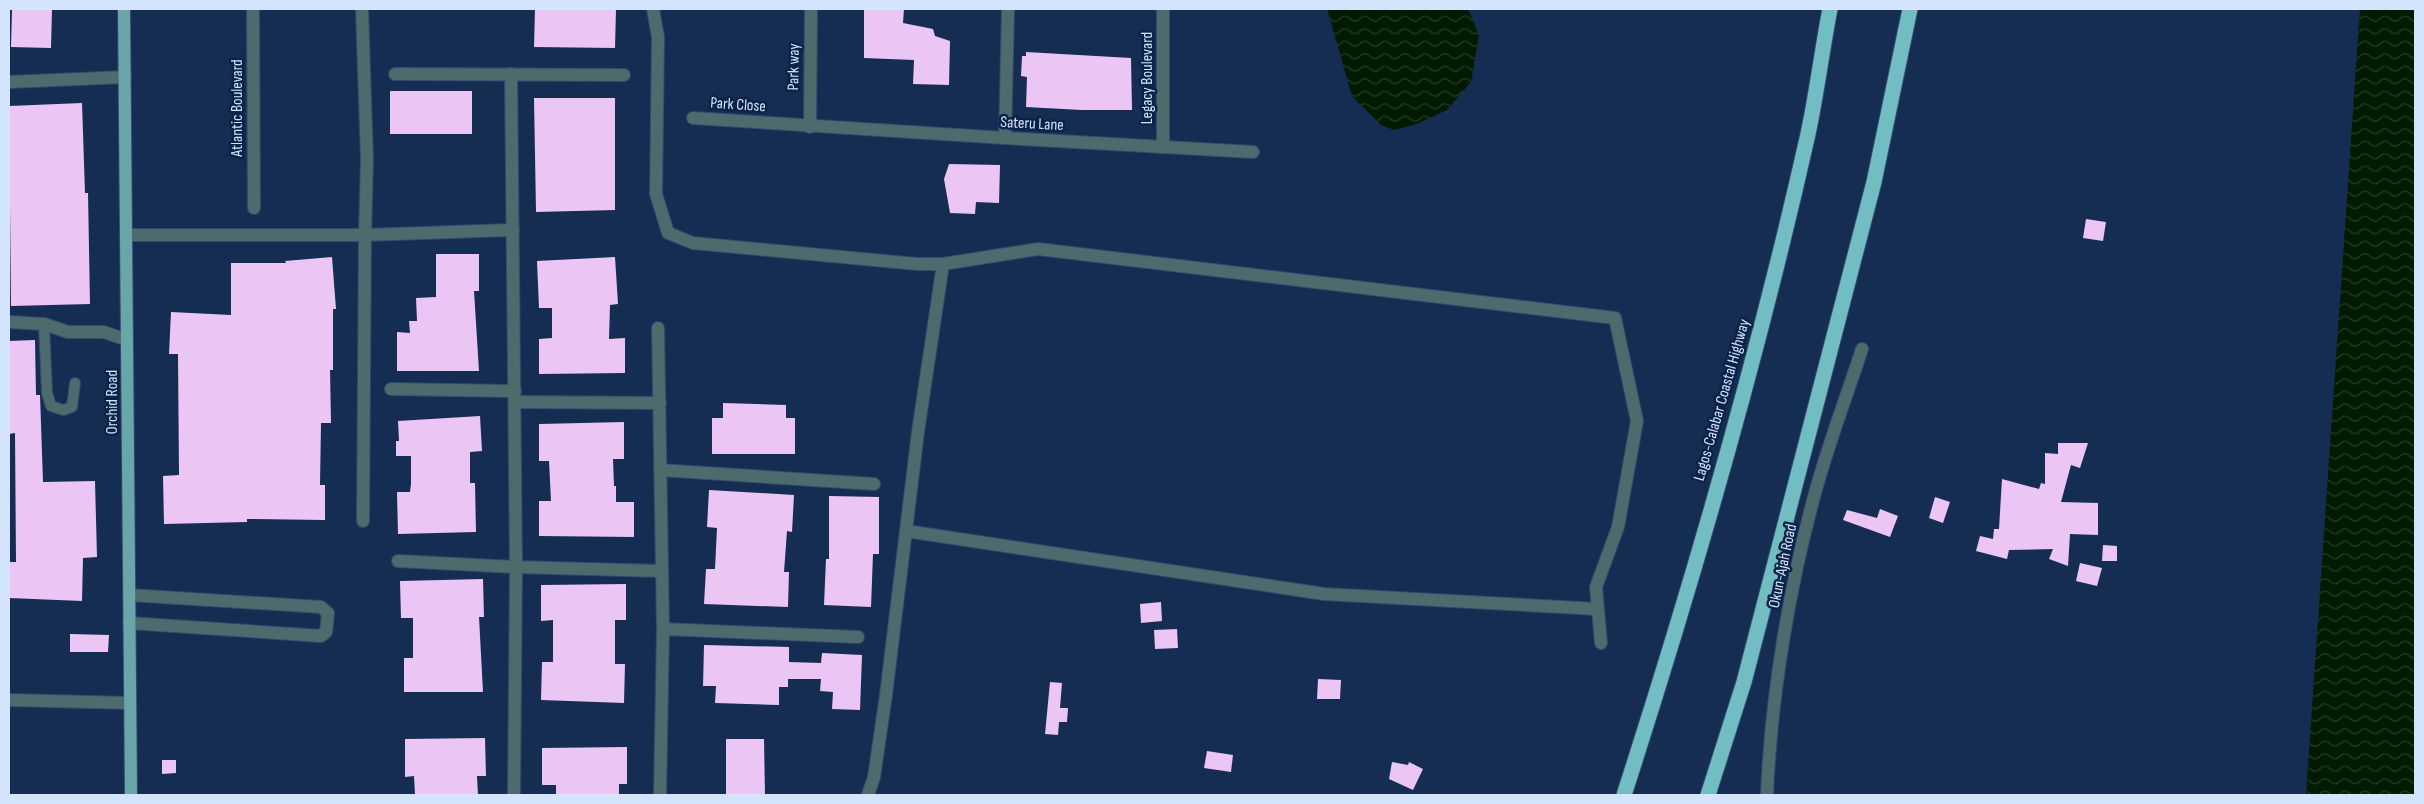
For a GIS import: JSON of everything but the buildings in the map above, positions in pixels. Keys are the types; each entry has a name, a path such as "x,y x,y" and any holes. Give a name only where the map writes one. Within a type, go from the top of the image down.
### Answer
{"highway":[{"name":"Lagos-Calabar Coastal Highway","path":"1624,795 1662,677 1759,338 1808,132 1830,9"},
{"path":"1708,795 1744,682 1867,211 1910,9"}],"main road":[{"name":"Orchid Road","path":"124,9 131,795"}],"street":[{"name":"Atlantic Boulevard","path":"253,9 254,208"},
{"path":"362,9 368,159 365,235 363,521"},
{"path":"653,9 658,37 656,194 668,233 693,243 917,264 944,264 1038,249 1615,318 1637,421 1618,527 1596,587 1601,643"},
{"name":"Park way","path":"810,126 811,9"},
{"path":"1005,138 1008,9"},
{"name":"Legacy Boulevard","path":"1163,9 1163,147"},
{"path":"395,74 624,75"},
{"path":"511,74 516,567 514,795"},
{"path":"9,82 125,77"},
{"name":"Park Close","path":"693,118 810,126"},
{"name":"Sateru Lane","path":"810,126 1253,152"},
{"path":"127,234 365,235 513,230"},
{"path":"868,795 874,777 886,695 918,432 944,264"},
{"path":"9,322 44,324 68,332 104,332 127,340"},
{"path":"658,328 663,629 660,795"},
{"name":"Okun-Ajah Road","path":"1767,795 1782,654 1800,558 1817,486 1862,350"},
{"path":"392,389 660,403"},
{"path":"660,470 874,484"},
{"path":"906,531 1324,594 1598,609"},
{"path":"398,560 516,567 661,571"},
{"path":"129,596 321,607 328,613 326,632 321,636 129,623"},
{"path":"663,629 858,637"},
{"path":"9,700 130,703"}],"lane":[{"path":"44,324 47,394 51,406 62,410 72,408 75,383"}],"water":[{"path":"1327,9 1468,9 1479,35 1471,82 1447,110 1417,124 1394,130 1381,125 1352,96"},
{"path":"2360,9 2415,9 2415,795 2306,795"}]}
